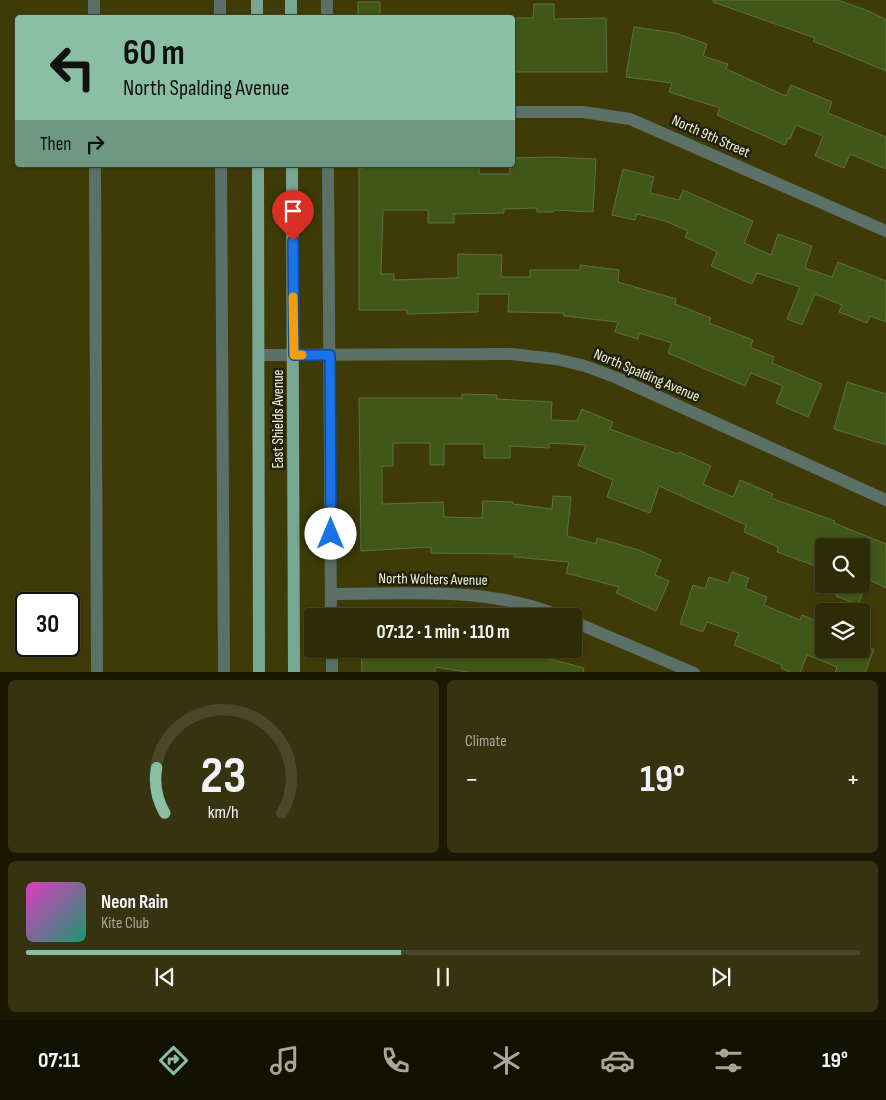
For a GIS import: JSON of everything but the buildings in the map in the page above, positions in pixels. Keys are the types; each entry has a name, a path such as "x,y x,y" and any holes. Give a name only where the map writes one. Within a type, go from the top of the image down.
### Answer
{"main road":[{"path":"257,0 257,15"},
{"path":"291,0 291,15"},
{"name":"East Shields Avenue","path":"258,167 259,672"},
{"name":"East Shields Avenue","path":"292,167 294,672"}],"street":[{"path":"94,0 94,15"},
{"path":"220,0 220,15"},
{"path":"327,0 327,15"},
{"name":"North 9th Street","path":"515,112 582,112 630,119 886,231"},
{"path":"95,167 97,672"},
{"path":"220,167 224,672"},
{"path":"328,167 332,608"},
{"name":"North Spalding Avenue","path":"259,355 512,354 556,358 617,378 886,500"},
{"name":"North Wolters Avenue","path":"331,594 473,595 524,603 538,608"},
{"path":"582,625 694,672"},
{"path":"332,658 332,672"}],"slow traffic":[{"path":"293,297 294,355 302,355"}],"route":[{"path":"293,241 294,355 330,355 331,534"}]}
